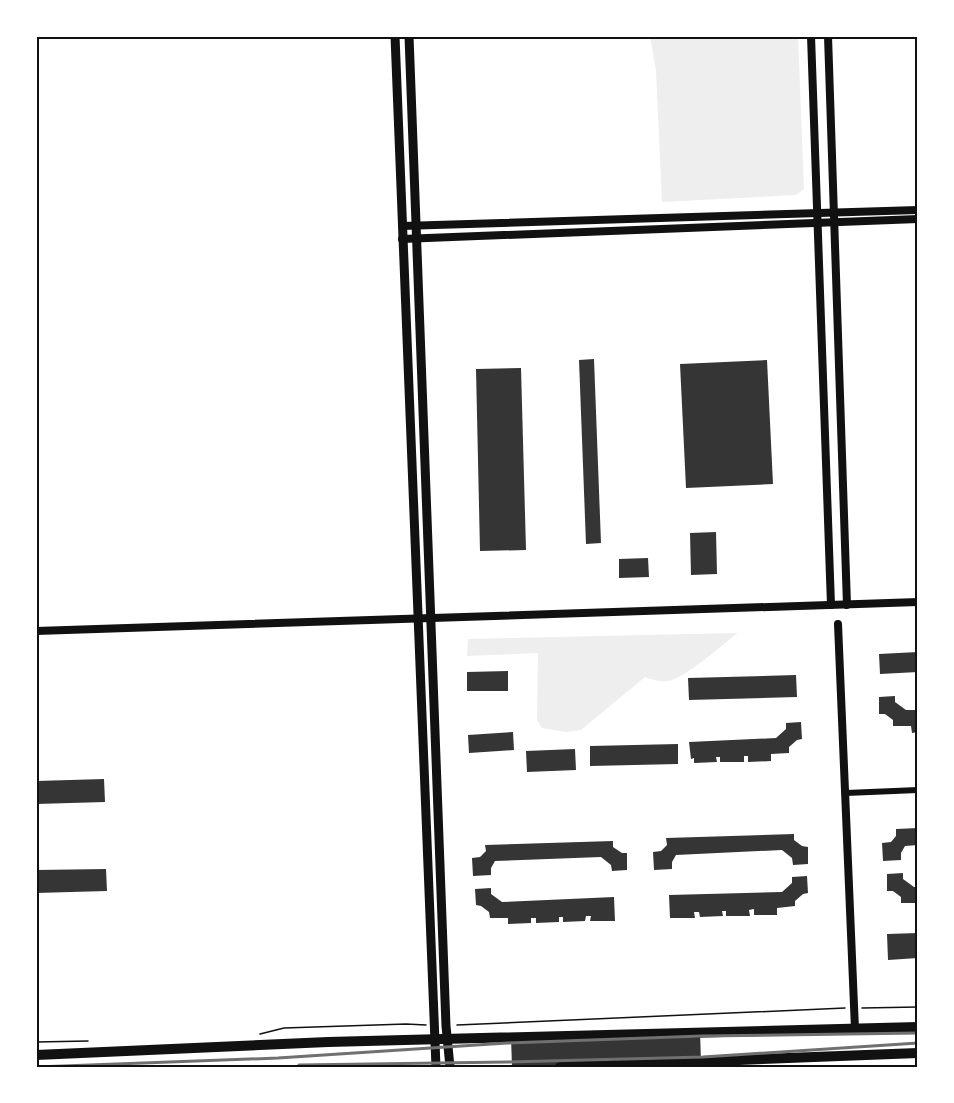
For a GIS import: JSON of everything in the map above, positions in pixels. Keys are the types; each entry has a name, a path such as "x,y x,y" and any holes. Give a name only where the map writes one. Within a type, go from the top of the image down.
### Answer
{"main road":[{"path":"395,36 436,1067"},
{"path":"409,36 446,1026 450,1067"},
{"path":"36,1055 435,1039 918,1027"},
{"path":"560,1067 918,1053"}],"street":[{"path":"811,36 831,605"},
{"path":"828,36 847,605"},
{"path":"402,239 834,217 918,210"},
{"path":"834,217 918,219"},
{"path":"402,226 816,218"},
{"path":"36,631 918,602"},
{"path":"838,624 855,1029"},
{"path":"846,793 918,790"}],"path":[{"path":"446,1026 918,1007"},
{"path":"251,1036 284,1029 406,1024 434,1026"},
{"path":"36,1042 93,1041"}],"shaded area":[{"path":"650,36 798,36 804,189 796,195 662,202 656,71"},
{"path":"738,633 684,674 668,681 645,677 581,730 566,732 542,728 537,720 538,653 467,656 468,639"}],"building":[{"path":"594,359 601,543 586,544 579,360"},
{"path":"767,360 773,484 686,488 680,364"},
{"path":"521,368 526,550 480,551 476,369"},
{"path":"716,532 717,574 691,575 690,533"},
{"path":"648,558 649,577 619,578 619,559"},
{"path":"918,652 918,672 880,674 879,654"},
{"path":"508,671 508,691 467,691 467,672"},
{"path":"796,675 797,697 689,700 688,678"},
{"path":"895,696 895,702 906,710 918,710 918,732 912,733 911,726 893,726 893,720 885,714 879,714 879,697"},
{"path":"801,722 802,739 789,747 789,753 771,754 771,761 748,762 748,756 744,756 744,762 720,762 720,757 716,757 717,762 694,763 694,758 691,759 689,742 776,738 786,729 786,723"},
{"path":"513,732 514,750 469,753 468,735"},
{"path":"678,744 678,764 590,766 590,746"},
{"path":"575,749 576,770 527,772 526,751"},
{"path":"104,779 105,802 36,804 36,781"},
{"path":"918,828 918,845 905,846 901,853 901,860 883,861 882,843 891,842 896,836 896,829"},
{"path":"794,834 794,840 808,847 808,864 793,865 792,858 782,850 676,855 672,862 672,869 654,870 653,852 661,851 667,845 666,838"},
{"path":"613,841 613,847 622,853 627,853 627,870 612,871 611,865 601,857 495,861 491,868 491,875 473,876 472,858 480,857 486,851 485,845"},
{"path":"106,869 107,891 36,893 36,870"},
{"path":"903,873 903,879 914,887 918,887 918,903 901,903 901,897 893,891 887,891 887,874"},
{"path":"807,876 808,893 795,901 795,906 777,908 777,915 754,915 754,909 749,910 750,916 726,916 726,911 722,911 723,916 700,917 699,912 694,912 695,918 670,918 669,895 782,892 792,883 792,877"},
{"path":"491,888 491,894 502,902 614,897 615,921 590,921 591,916 586,916 585,921 563,922 563,917 559,917 559,922 536,923 536,918 531,918 531,923 508,924 508,918 490,918 489,912 476,905 475,889"},
{"path":"918,933 918,958 888,960 887,934"},
{"path":"700,1031 701,1062 512,1067 511,1037"}],"railway":[{"path":"36,1067 278,1058 507,1043 702,1036 918,1033"},
{"path":"299,1065 703,1057 918,1043"}]}
